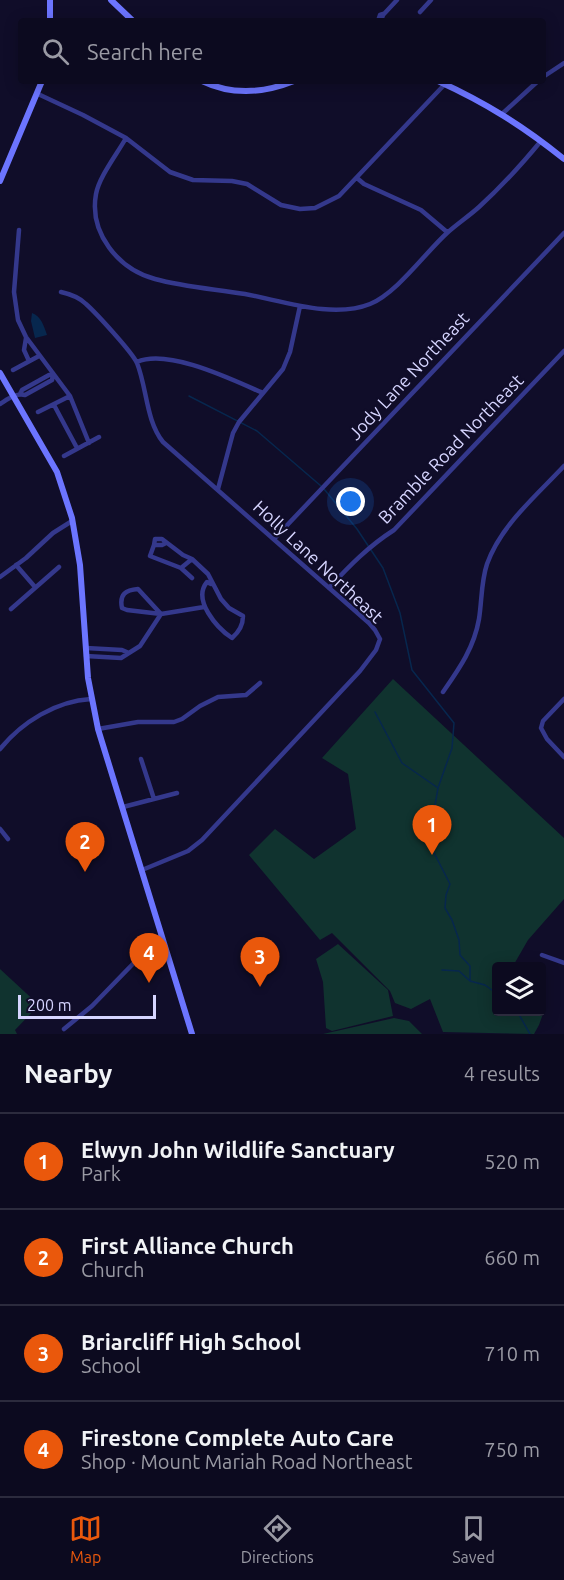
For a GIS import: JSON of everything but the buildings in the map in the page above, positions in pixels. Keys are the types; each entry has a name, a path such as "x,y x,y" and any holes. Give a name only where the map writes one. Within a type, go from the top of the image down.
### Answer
{"main road":[{"path":"50,0 50,18"},
{"path":"111,0 130,18"},
{"path":"0,181 41,84"},
{"path":"211,84 232,91 246,92 267,90 285,84"},
{"path":"447,84 502,114 564,159"},
{"path":"0,373 57,472 72,521 80,565 91,699 98,729 192,1034"}],"street":[{"path":"384,18 397,0"},
{"path":"420,12 431,0"},
{"path":"546,75 564,63"},
{"path":"38,94 126,138 170,172 193,180 232,181 247,184 281,205 300,209 328,203 339,196 440,84"},
{"path":"502,114 535,84"},
{"path":"126,138 96,192 94,215 104,242 135,270 154,279 252,295 300,306 352,309 372,303 391,290 447,232 477,209 542,141"},
{"path":"357,178 364,184 421,210 447,232"},
{"path":"19,230 14,292 18,320 26,337 70,396 89,443"},
{"name":"Jody Lane Northeast","path":"274,539 564,232"},
{"path":"61,292 86,303 137,362 144,359 160,359 203,367 263,393"},
{"path":"218,489 233,433 245,413 283,369 290,352 300,306"},
{"path":"26,337 24,350 29,361"},
{"name":"Bramble Road Northeast","path":"329,588 372,544 394,530 564,351"},
{"path":"13,370 39,356"},
{"name":"Holly Lane Northeast","path":"137,362 158,435 375,630 380,639 376,650 360,671 202,840 188,852 142,870"},
{"path":"0,404 12,396 25,395 37,386 52,380 53,375"},
{"path":"38,412 70,396"},
{"path":"54,405 77,448"},
{"path":"64,456 99,437"},
{"path":"443,692 461,667 473,642 479,621 484,574 495,545 510,523 564,466"},
{"path":"0,577 53,533 72,521"},
{"path":"192,578 181,568 150,556 155,539 162,539 192,559 208,574 220,599 229,608 243,616 239,632 232,638 204,607 202,588 207,582 211,584"},
{"path":"181,568 192,559"},
{"path":"16,565 35,587"},
{"path":"11,609 59,567"},
{"path":"161,614 138,589 128,590 121,597 122,608 127,610 161,614 204,607"},
{"path":"86,656 121,658 144,641 161,614"},
{"path":"86,648 122,650 129,653"},
{"path":"98,729 138,722 174,722 218,697 246,695 260,683"},
{"path":"564,696 543,721 541,728 547,739 564,757"},
{"path":"0,749 9,739 44,712 78,700 91,699"},
{"path":"141,759 154,799"},
{"path":"123,807 177,794"},
{"path":"0,829 8,839"},
{"path":"64,1029 92,1006 160,936"},
{"path":"542,955 564,963"}],"green space":[{"path":"393,679 564,838 564,899 528,940 515,962 492,962 492,1016 542,1016 534,1034 443,1032 430,999 411,1009 395,1003 390,991 332,933 320,940 249,855 275,829 314,859 356,829 348,774 322,758"},
{"path":"338,944 388,990 393,1016 332,1031 326,1028 323,982 316,959"},
{"path":"0,969 39,1005 15,1030 17,1034 0,1034"},
{"path":"394,1018 409,1021 422,1034 323,1034"}],"water":[{"path":"32,313 40,319 47,335 35,338 31,321"}],"waterway":[{"path":"189,396 257,431 321,486"},
{"path":"324,489 357,529 383,568 400,613 412,670 454,723 452,748 438,788 433,817 425,832 425,841 430,845 450,884 445,908 459,940 460,955 470,966 470,981 485,985 492,990"},
{"path":"375,712 402,763 438,788"},
{"path":"442,970 459,971 470,981"},
{"path":"520,1016 530,1034"}],"place":[{"name":"Elwyn John Wildlife Sanctuary","path":"432,855"},
{"name":"First Alliance Church","path":"85,872"},
{"name":"Firestone Complete Auto Care","path":"149,983"},
{"name":"Briarcliff High School","path":"260,987"}]}
